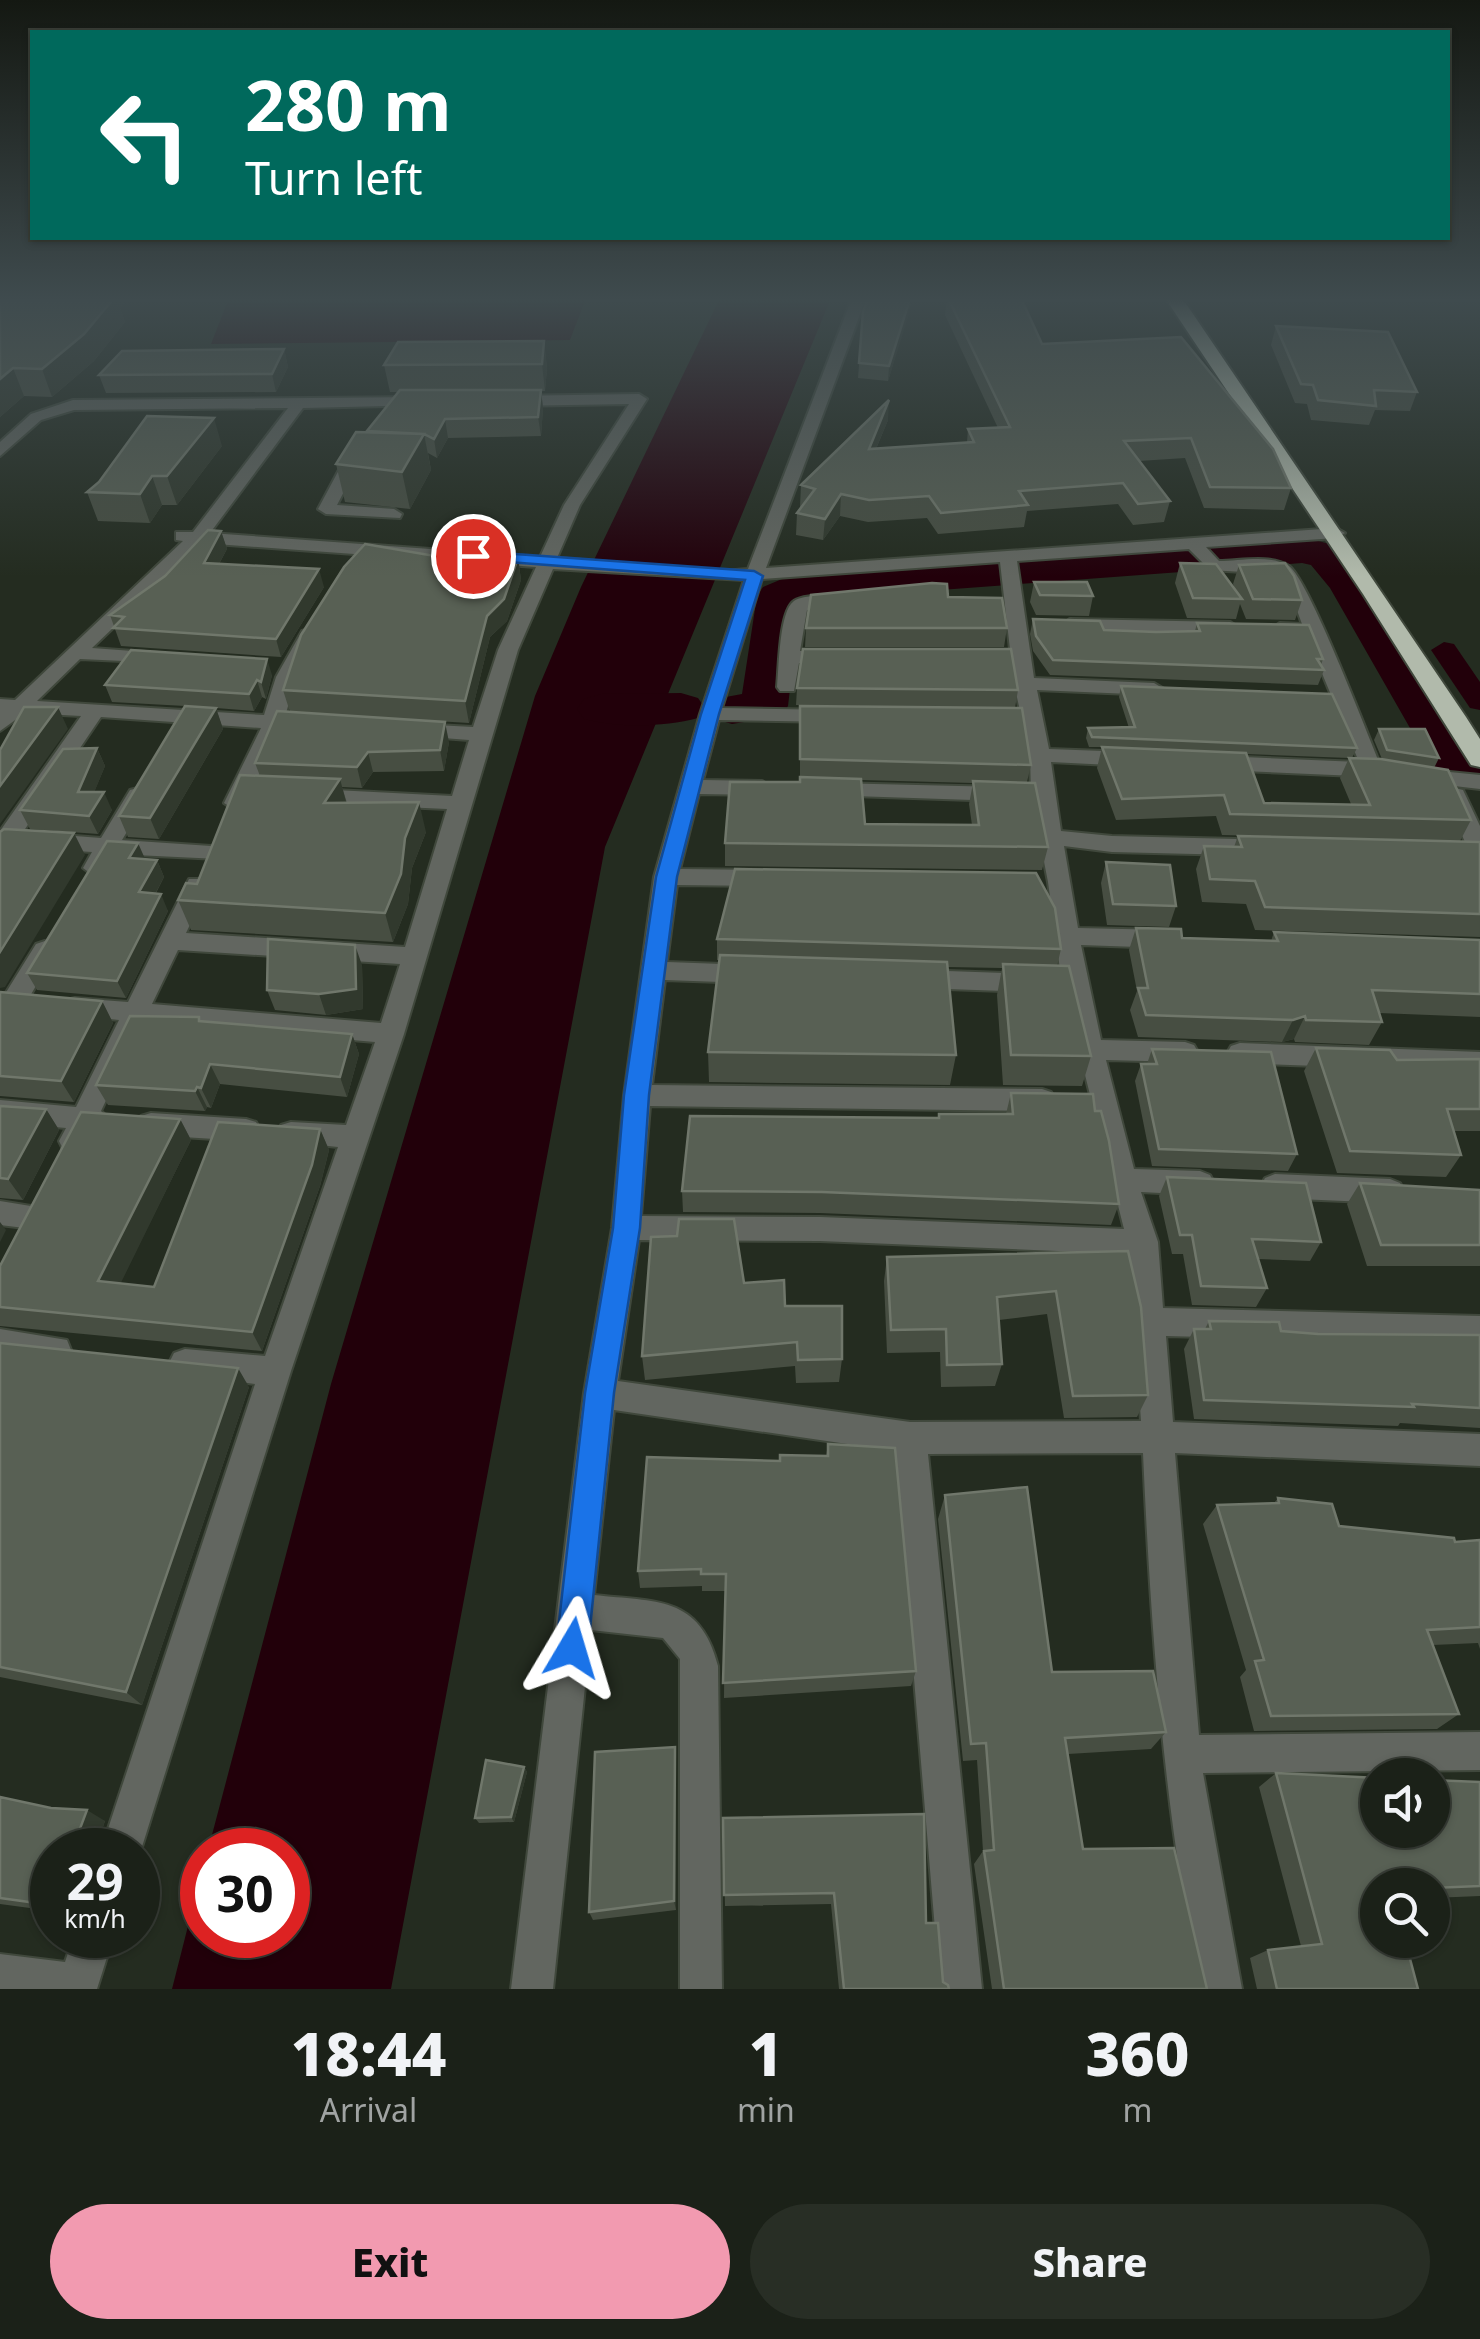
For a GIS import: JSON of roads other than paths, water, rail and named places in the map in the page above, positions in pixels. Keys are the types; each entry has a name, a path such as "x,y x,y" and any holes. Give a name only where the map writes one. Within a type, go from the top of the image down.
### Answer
{"highway":[{"path":"1237,391 1263,434 1336,533 1479,756"}],"street":[{"path":"532,1989 600,1393 626,1228 636,1095 666,877 710,714 754,576 824,391"},
{"path":"128,1828 275,1371 390,1034 508,650 572,505 638,399 485,402"},
{"path":"0,450 36,417 55,408 104,402 290,403 380,417 447,402"},
{"path":"0,726 7,706 189,537 290,403"},
{"path":"380,417 326,509 394,514"},
{"path":"352,460 371,460"},
{"path":"189,537 354,557 548,560 580,566 754,576 1009,567 1200,552 1336,533"},
{"path":"1200,552 1216,566 1280,569 1297,592 1313,630 1328,694 1372,769"},
{"path":"1009,567 1034,624 1015,666 1022,717 1040,756 1042,795 1051,837 1050,882 1067,936 1074,984 1102,1101 1143,1242 1169,1636 1206,1922 1221,1989"},
{"path":"788,687 793,619 800,606 863,599"},
{"path":"66,1155 218,839 250,793 274,722 282,667 320,616"},
{"path":"7,706 73,653 97,624"},
{"path":"1034,624 1313,630"},
{"path":"73,653 180,661"},
{"path":"791,657 848,657"},
{"path":"1015,666 1181,690"},
{"path":"7,706 94,712 179,725 274,722 330,726"},
{"path":"3,842 94,712"},
{"path":"710,714 861,716"},
{"path":"387,728 481,734"},
{"path":"1040,756 1157,760"},
{"path":"1196,762 1372,769 1448,782 1480,782"},
{"path":"80,891 146,780"},
{"path":"1448,782 1474,852"},
{"path":"690,786 1042,795"},
{"path":"300,796 459,804"},
{"path":"1051,837 1112,844 1267,848"},
{"path":"3,842 109,844 218,839"},
{"path":"666,877 784,878"},
{"path":"62,922 7,1000 390,1034"},
{"path":"1067,936 1183,940"},
{"path":"170,941 414,956"},
{"path":"652,971 767,974"},
{"path":"901,979 1074,984"},
{"path":"1089,1050 1480,1062"},
{"path":"636,1095 1102,1101"},
{"path":"0,1111 356,1137"},
{"path":"1123,1180 1420,1192"},
{"path":"0,1214 37,1210 16,1247"},
{"path":"626,1228 820,1229 1143,1242"},
{"path":"1151,1322 1480,1330"},
{"path":"0,1343 92,1355"},
{"path":"146,1360 275,1371"},
{"path":"600,1393 910,1438 1158,1437 1480,1450"},
{"path":"910,1438 961,1989"},
{"path":"576,1610 672,1622 696,1650 700,1666 701,1989"},
{"path":"1184,1754 1480,1751"},
{"path":"0,1975 78,1986 87,1958"}],"waterway":[{"path":"732,709 764,706 779,596 797,588 1303,550 1326,556 1349,583 1452,759 1469,766"},
{"path":"1444,650 1480,702"},
{"path":"601,709 681,708"}]}
